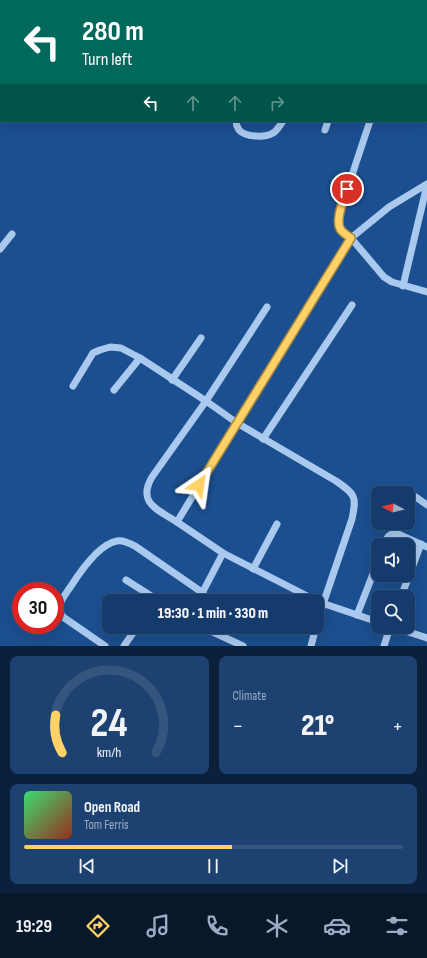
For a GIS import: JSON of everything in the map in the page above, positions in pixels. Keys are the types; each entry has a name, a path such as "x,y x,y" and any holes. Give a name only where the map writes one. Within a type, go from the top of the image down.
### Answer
{"street":[{"path":"236,122 236,126 240,131 254,136 267,136 272,134 282,122"},
{"path":"325,130 328,122"},
{"path":"370,122 339,216 338,224 341,230 351,238 384,277 403,286 427,292"},
{"path":"177,522 351,238 389,207 427,184"},
{"path":"403,286 427,184"},
{"path":"0,249 12,234"},
{"path":"263,439 352,305"},
{"path":"267,307 206,401 148,483 146,492 147,499 151,505 223,553 303,594"},
{"path":"172,380 201,338"},
{"path":"73,386 93,353 110,347 121,348 140,358 237,423 348,489 353,496 355,506 352,519 322,594"},
{"path":"114,390 140,358"},
{"path":"415,496 427,505"},
{"path":"253,569 277,524"},
{"path":"388,538 389,535 393,533 407,538"},
{"path":"105,646 63,617 60,614 60,607 62,600 81,571 94,556 107,545 117,541 126,542 135,546 203,593 223,553"},
{"path":"404,590 424,546"},
{"path":"357,615 371,579"},
{"path":"126,580 148,594"},
{"path":"324,604 371,620"},
{"path":"414,634 426,638 427,629"},
{"path":"124,646 132,634"},
{"path":"217,634 243,646"},
{"path":"311,646 315,634"},
{"path":"384,646 388,634"}],"route":[{"path":"199,485 351,238 341,230 338,224 347,189"}]}
